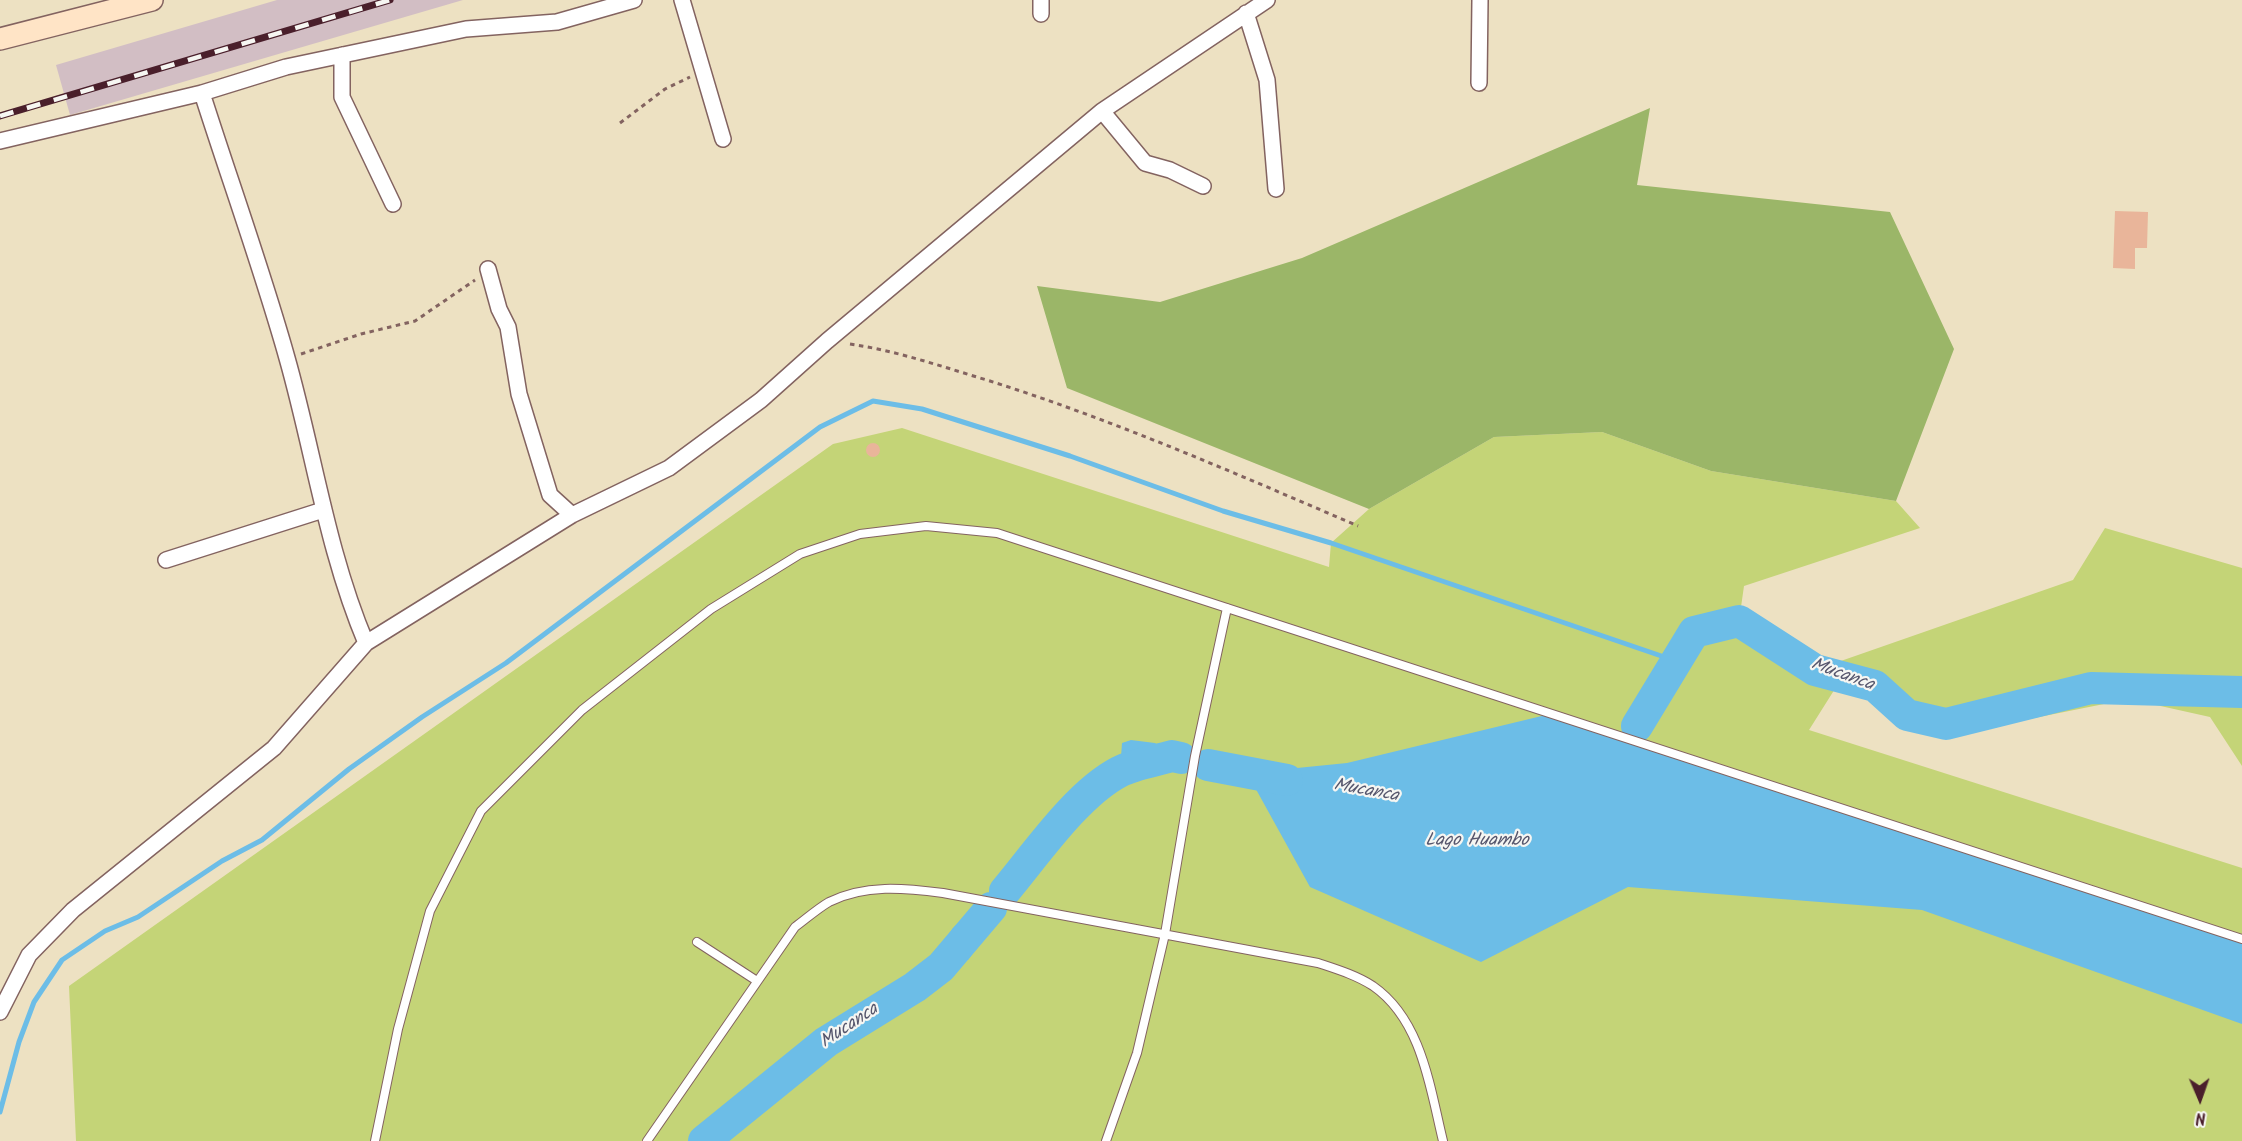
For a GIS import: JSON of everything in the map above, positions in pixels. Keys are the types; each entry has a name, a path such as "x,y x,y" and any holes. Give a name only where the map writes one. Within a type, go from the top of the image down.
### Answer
{"main road":[{"path":"0,39 152,0"}],"street":[{"path":"0,141 202,93 286,67 466,29 558,22 634,0"},
{"path":"682,0 723,140"},
{"path":"0,1012 29,955 74,910 274,748 366,643 572,515 669,468 761,400 827,341 1102,111 1267,0"},
{"path":"1479,84 1480,0"},
{"path":"1246,13 1267,80 1276,189"},
{"path":"342,55 342,97 393,204"},
{"path":"202,93 287,358 322,510 347,597 366,643"},
{"path":"1102,111 1145,162 1203,186"},
{"path":"488,269 499,309 508,327 519,394 550,495 572,515"},
{"path":"166,561 322,510"}],"lane":[{"path":"375,1141 398,1029 430,911 481,811 582,710 711,609 800,554 860,534 926,526 997,533 2242,939"},
{"path":"1106,1141 1137,1053 1165,934 1195,756 1227,608"},
{"path":"647,1141 795,927 828,903 863,890 903,888 943,893 1318,963 1348,973 1373,986 1394,1005 1411,1032 1423,1062 1443,1141"},
{"path":"697,942 757,981"}],"path":[{"path":"620,123 664,89 703,71"},
{"path":"287,358 361,334 415,321 458,293 488,269"},
{"path":"827,341 887,349 1031,394 1211,462 1358,526"}],"shaded area":[{"path":"277,0 463,0 70,115 56,65"}],"green space":[{"path":"1650,108 1637,185 1890,212 1954,349 1896,501 1711,471 1602,432 1494,437 1369,509 1067,388 1037,286 1160,302 1302,258"},
{"path":"902,428 1329,567 1331,543 1369,509 1494,437 1602,432 1711,471 1896,501 1920,528 1744,586 1739,621 1815,670 2073,580 2105,528 2242,568 2242,766 2210,717 2129,699 1949,735 1918,732 1859,688 1838,684 1809,730 2242,868 2242,1141 76,1141 69,986 833,444"}],"water":[{"name":"Lago Huambo","path":"1550,714 2242,939 2242,1024 1922,910 1628,887 1481,962 1310,887 1247,773 1347,763"},
{"path":"1131,740 1155,743 1172,756 1171,765 1149,774 1120,771 1122,743"},
{"path":"969,918 980,918 981,923 980,935 974,951 968,960 958,961 947,969 941,967 952,929"}],"building":[{"path":"2115,211 2148,212 2147,248 2135,248 2135,269 2113,268"},
{"path":"870,443 876,443 880,450 876,457 870,457 866,453 866,447"}],"waterway":[{"path":"0,1112 19,1042 34,1002 62,960 105,931 138,917 222,861 262,840 349,769 422,717 506,663 820,427 873,401 922,409 1070,456 1223,511 1331,543 1676,661"},
{"name":"Mucanca","path":"1637,726 1694,632 1739,621 1815,670 1875,686 1907,715 1946,724 2091,688 2242,692"},
{"name":"Mucanca","path":"1005,891 1058,826 1103,782 1125,769 1172,756 1181,758"},
{"name":"Mucanca","path":"1208,765 1287,780"},
{"name":"Mucanca","path":"704,1141 826,1042 915,987 941,967 991,908"}],"railway":[{"path":"0,116 390,0"}]}
